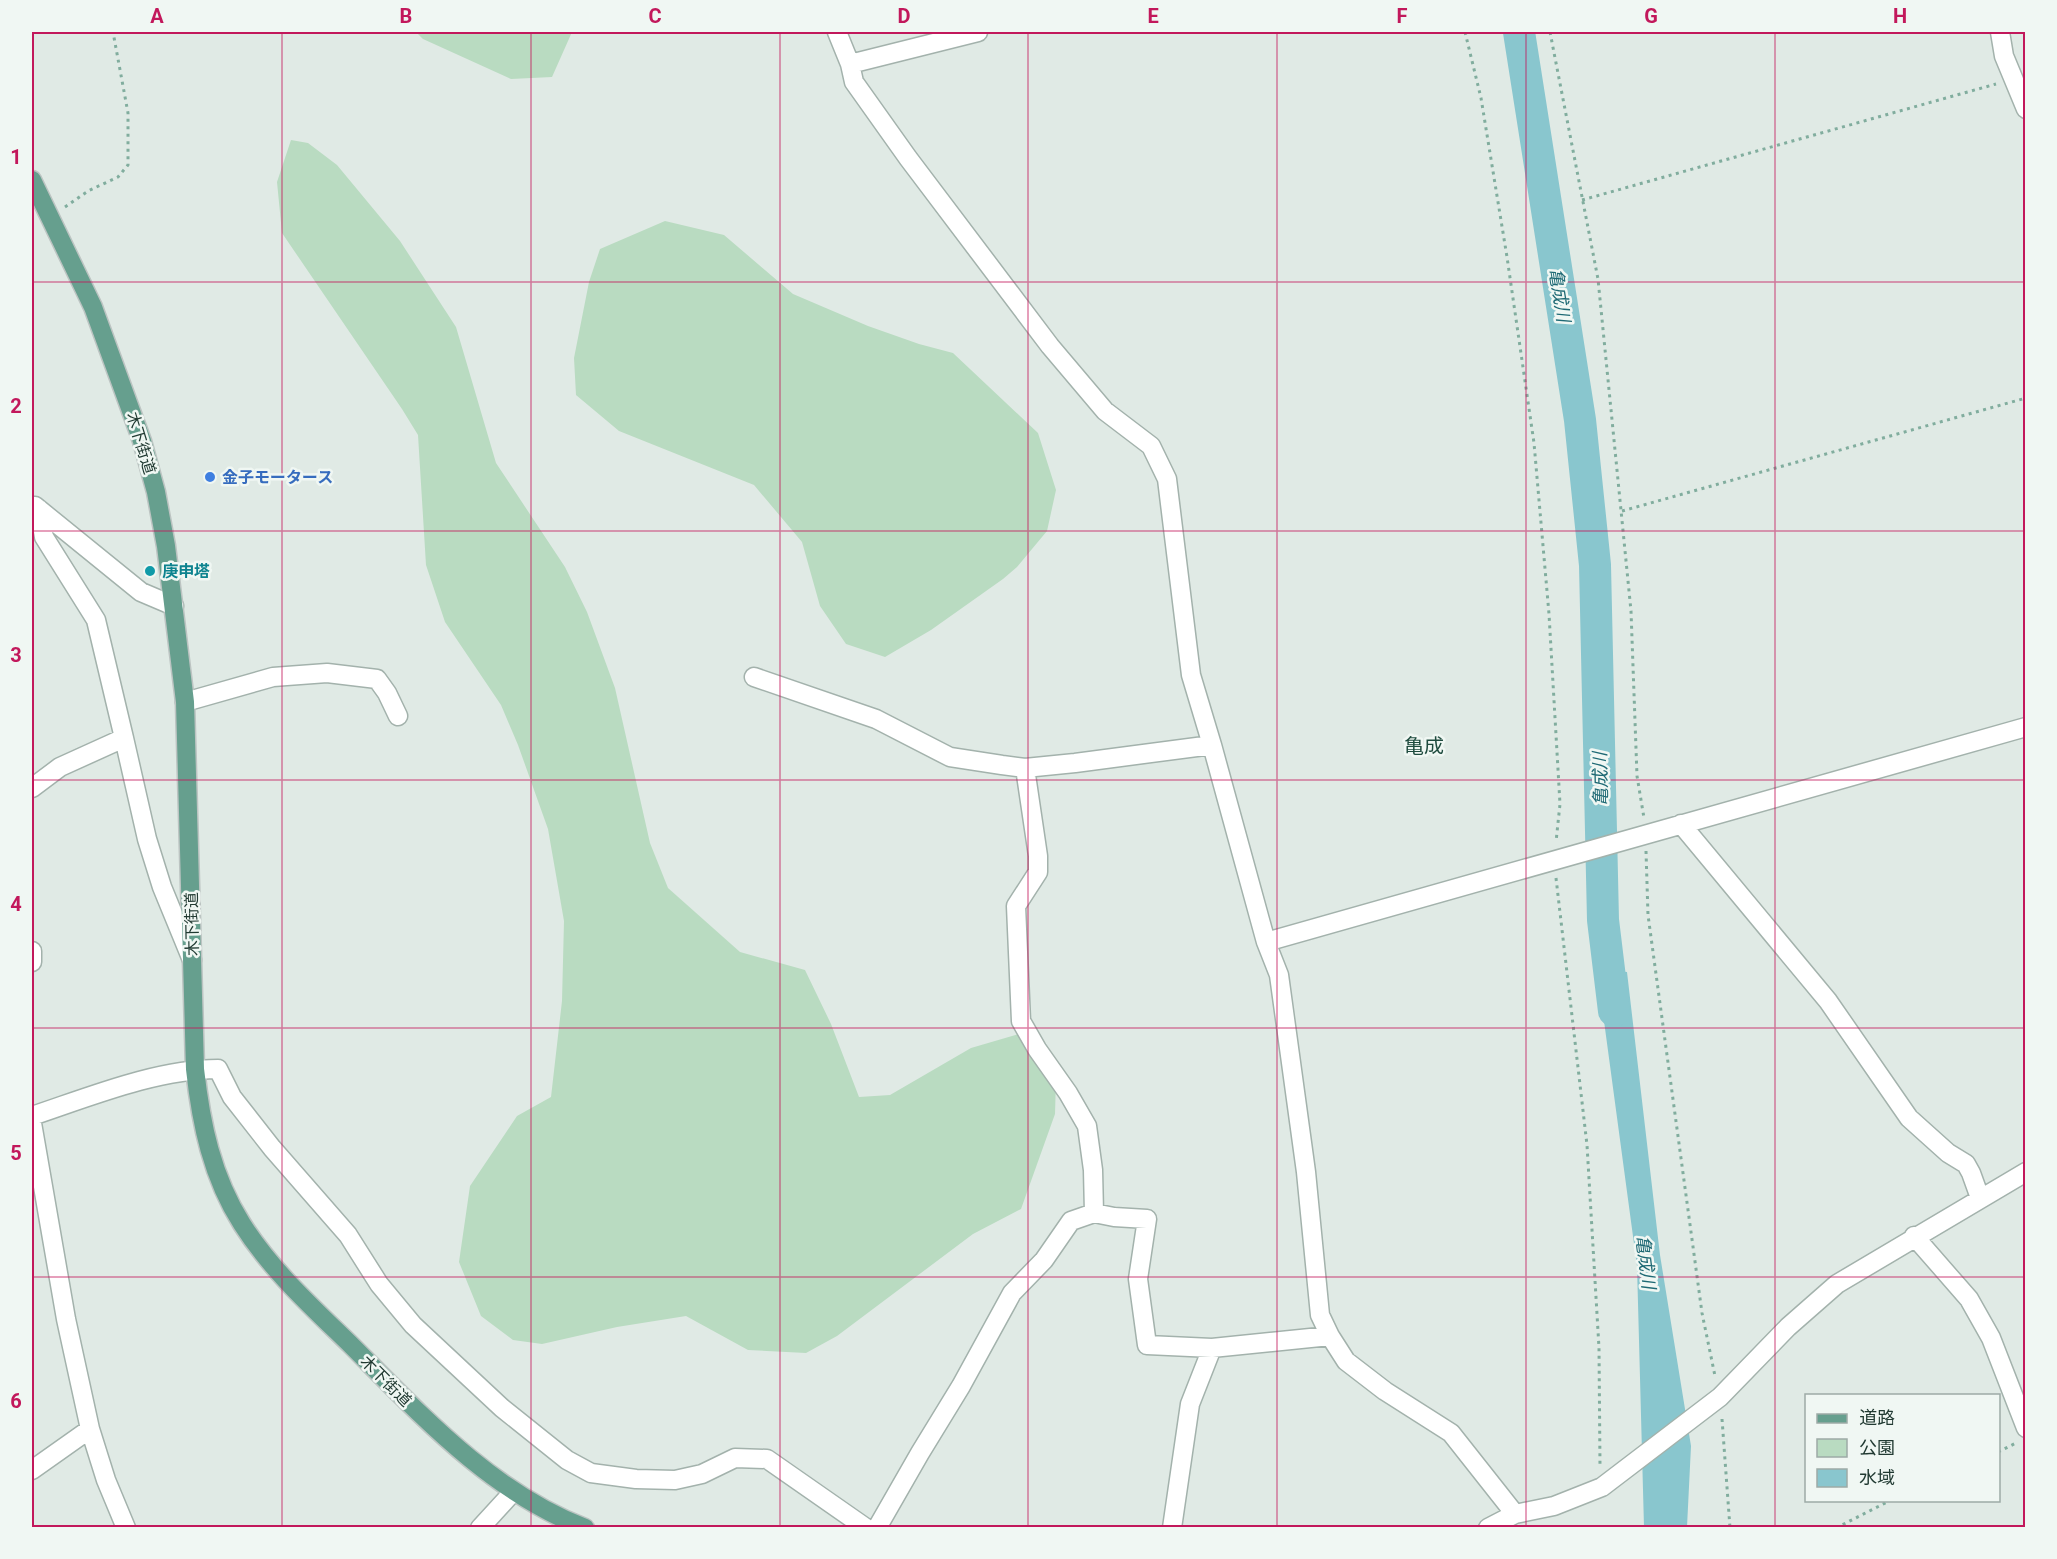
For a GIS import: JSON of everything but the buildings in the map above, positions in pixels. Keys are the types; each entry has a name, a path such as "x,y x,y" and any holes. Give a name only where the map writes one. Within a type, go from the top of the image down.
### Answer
{"main road":[{"name":"木下街道","path":"32,180 93,307 142,441 156,492 174,606 185,702 195,1069 200,1116 216,1170 241,1223 292,1287 410,1404 462,1452 513,1492 557,1517 585,1527"}],"street":[{"path":"837,32 850,64 854,82 908,158 1050,346 1104,411 1151,446 1167,479 1191,675 1266,942 1278,975 1306,1172 1320,1315 1346,1361 1384,1391 1451,1433 1515,1514"},
{"path":"850,64 978,32"},
{"path":"2000,32 2004,56 2025,109"},
{"path":"35,506 141,592 174,606"},
{"path":"35,506 44,537 96,620 147,839 162,887 193,963"},
{"path":"185,702 273,677 327,673 377,679 387,693 398,717"},
{"path":"754,677 876,719 950,757 1024,768 1212,745"},
{"path":"1266,942 2025,727"},
{"path":"32,788 60,767 124,738"},
{"path":"1024,768 1038,872 1016,906 1022,1021 1037,1049 1068,1093 1087,1126 1094,1170 1094,1213"},
{"path":"1682,825 1828,1001 1909,1118 1947,1153 1966,1164 1980,1198"},
{"path":"32,951 32,962"},
{"path":"32,1116 119,1087 195,1069 218,1069 232,1097 272,1148 348,1235 379,1284 413,1325 502,1408 567,1460 591,1473 636,1479 675,1480 702,1473 735,1458 767,1459 866,1527"},
{"path":"32,1123 66,1319 90,1429 106,1480 126,1527"},
{"path":"1488,1527 1515,1514 1554,1506 1609,1481 1719,1397 1788,1327 1837,1284 1914,1236 2025,1172"},
{"path":"878,1527 961,1386 1012,1293 1044,1260 1071,1221 1094,1213 1147,1219 1138,1279 1147,1345 1212,1348 1330,1336"},
{"path":"1914,1236 1969,1299 1991,1338 2025,1428"},
{"path":"1172,1527 1190,1404 1212,1348"},
{"path":"32,1470 90,1429"},
{"path":"480,1527 513,1492"}],"path":[{"path":"50,217 88,191 118,177 128,165 128,113 113,32"},
{"path":"1465,32 1483,110 1534,443 1550,614 1560,804 1554,861 1587,1145 1599,1348 1599,1441 1609,1481"},
{"path":"1550,32 1598,279 1631,611 1637,776 1646,834 1647,915 1702,1313 1719,1397 1730,1527"},
{"path":"1582,200 2013,80"},
{"path":"1622,511 2025,398"},
{"path":"2000,1451 2025,1439"},
{"path":"1836,1527 1887,1502"}],"green space":[{"path":"416,32 572,32 552,77 511,79 423,39"},
{"path":"291,140 308,143 337,165 400,241 456,327 496,463 565,567 587,612 615,688 650,843 668,888 740,952 805,970 831,1024 859,1097 890,1095 971,1048 1029,1031 1056,1079 1055,1114 1021,1209 973,1234 837,1336 806,1353 748,1350 686,1316 617,1327 542,1344 513,1340 481,1316 459,1262 470,1186 517,1116 551,1097 562,1001 564,921 548,829 518,745 501,705 445,622 426,565 418,435 282,233 277,182"},
{"path":"665,221 724,235 793,294 868,326 953,353 1038,433 1056,490 1047,531 1017,567 931,630 885,657 846,644 820,606 802,542 754,485 619,431 576,395 574,358 589,282 600,249"}],"water":[{"path":"1597,969 1627,972 1660,1255 1691,1446 1687,1527 1644,1527 1637,1266"}],"waterway":[{"name":"亀成川","path":"1519,32 1580,420 1595,565 1603,920 1614,1011"}],"place":[{"name":"金子モータース","path":"210,477"},
{"name":"庚申塔","path":"150,571"}],"district":[{"name":"亀成","path":"1424,746"}]}
